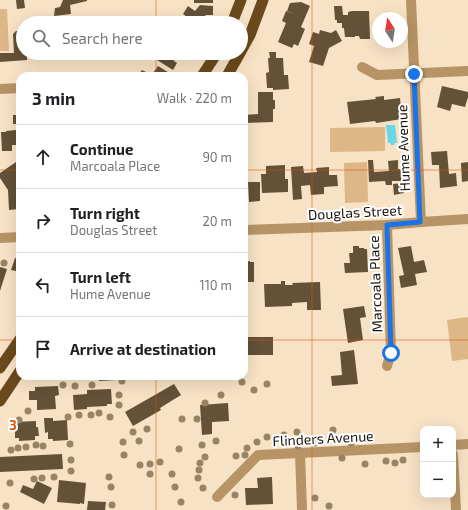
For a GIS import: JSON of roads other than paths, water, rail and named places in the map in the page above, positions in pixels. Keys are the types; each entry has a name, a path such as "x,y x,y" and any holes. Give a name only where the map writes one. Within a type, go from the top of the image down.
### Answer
{"highway":[{"path":"235,16 241,0"},
{"path":"248,38 263,0"},
{"path":"204,72 212,60"},
{"path":"229,72 236,60"},
{"path":"0,368 16,345"},
{"path":"0,401 16,378"}],"street":[{"name":"Hume Avenue","path":"411,0 420,222"},
{"path":"362,67 377,75 468,71"},
{"path":"0,89 16,88"},
{"name":"Douglas Street","path":"248,230 387,225 468,219"},
{"name":"Marcoala Place","path":"387,225 391,353 387,366"},
{"path":"0,238 16,237"},
{"path":"456,445 468,444"},
{"name":"Flinders Avenue","path":"217,497 258,455 420,447"},
{"path":"300,453 302,510"},
{"path":"453,462 456,510"}],"water":[{"path":"386,125 395,125 397,143 394,145 388,143"}]}
